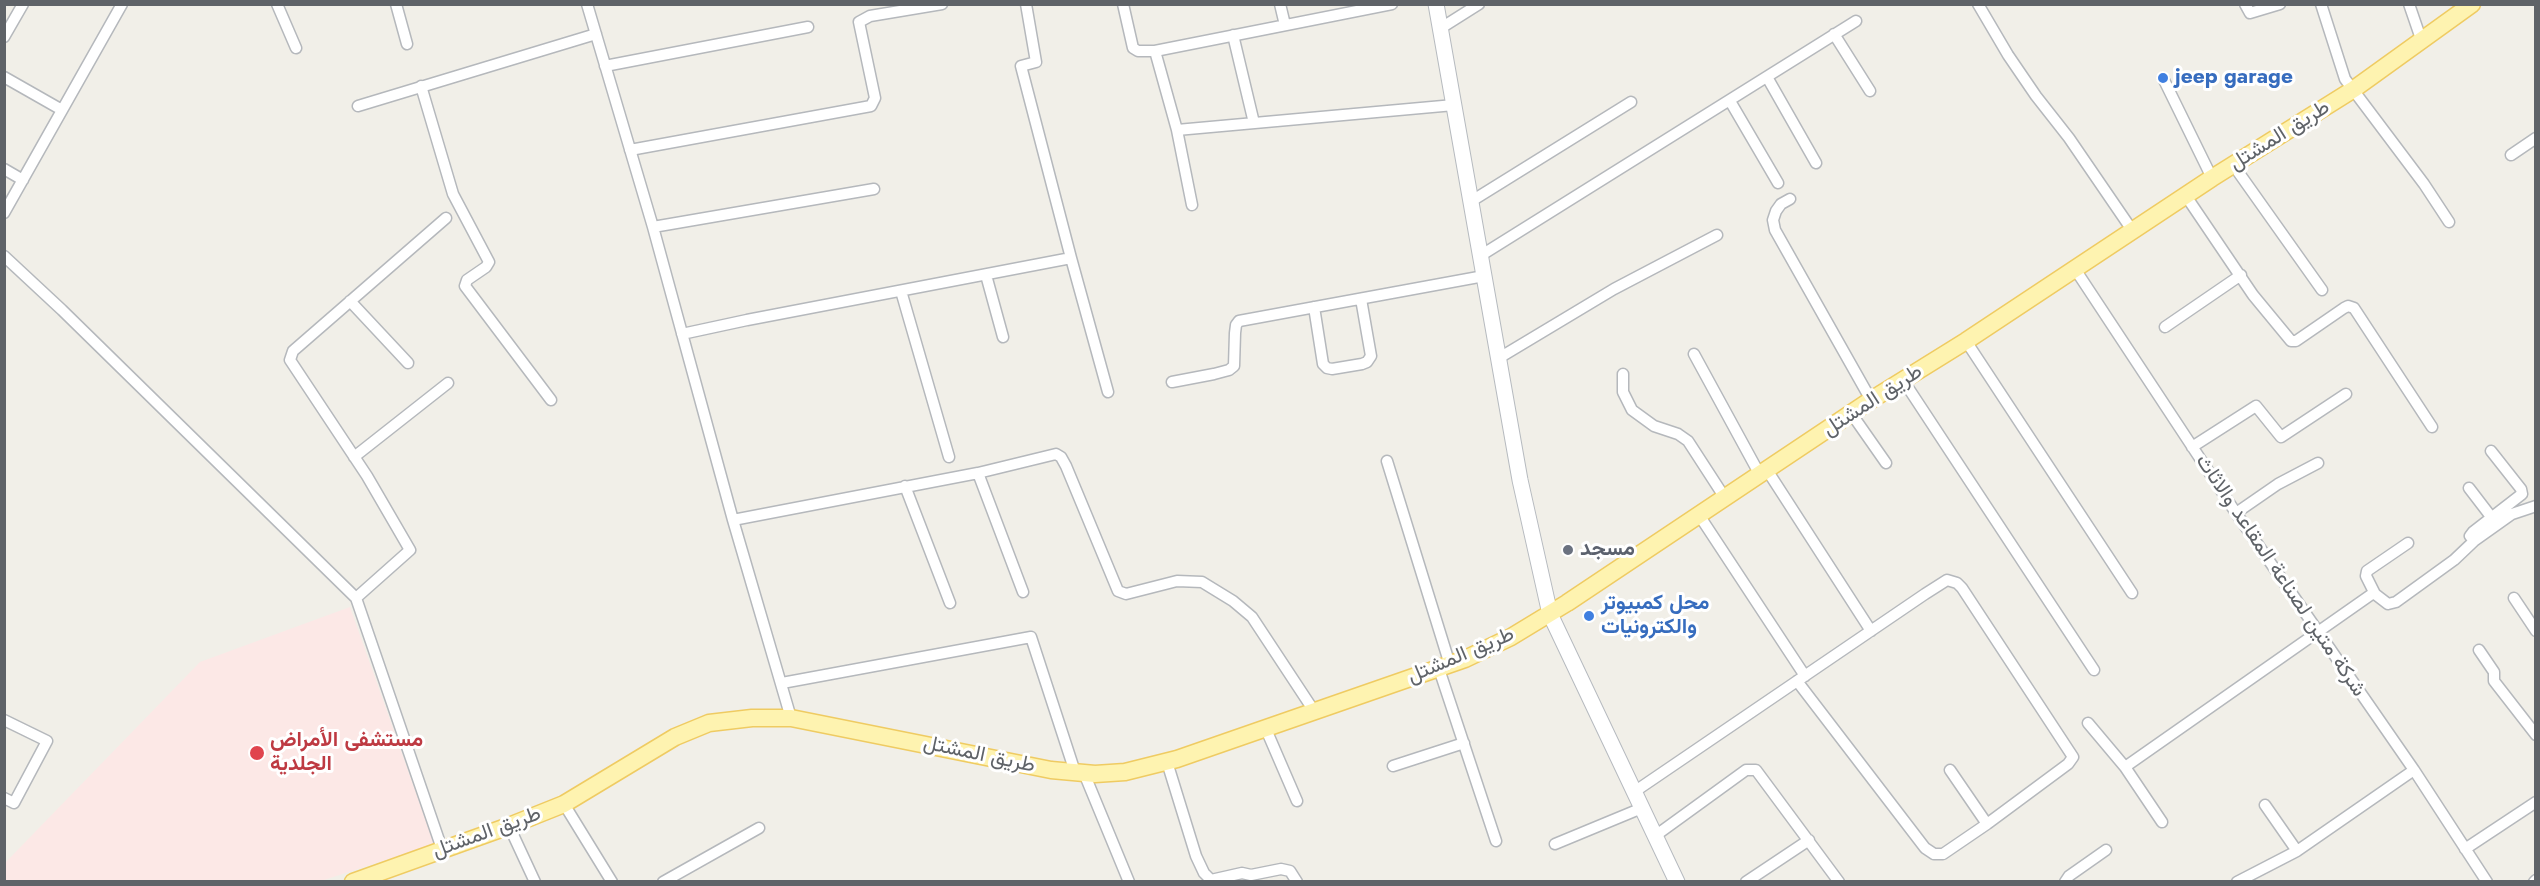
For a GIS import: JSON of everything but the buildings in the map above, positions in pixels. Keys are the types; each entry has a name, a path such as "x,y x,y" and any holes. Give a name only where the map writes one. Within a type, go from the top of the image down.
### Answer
{"main road":[{"path":"1436,4 1524,501 1550,614 1677,882"},
{"name":"طريق المشتل","path":"353,882 564,804 690,729 709,723 733,719 791,718 1051,770 1079,773 1125,772 1167,762 1445,667 1489,649 1550,614 1851,413 1966,341 2212,178 2354,89 2472,4"}],"street":[{"path":"4,37 23,4"},
{"path":"4,213 122,4"},
{"path":"277,4 296,48"},
{"path":"396,4 407,44"},
{"path":"587,4 653,227 733,520 791,718"},
{"path":"630,150 871,106 875,98 859,22 870,16 942,4"},
{"path":"1026,4 1036,62 1021,66 1108,392"},
{"path":"1123,4 1133,48 1138,51 1155,51 1392,4"},
{"path":"1280,4 1285,25"},
{"path":"1441,28 1479,4"},
{"path":"1978,4 2008,55 2036,96 2069,138 2133,230"},
{"path":"2245,4 2250,13 2280,4"},
{"path":"2322,4 2344,79 2354,89 2449,222"},
{"path":"2409,4 2421,39"},
{"path":"1480,256 1856,21"},
{"path":"605,66 808,27"},
{"path":"358,106 596,34"},
{"path":"1834,34 1870,91"},
{"path":"1233,35 1254,123"},
{"path":"1155,51 1177,130 1192,205"},
{"path":"4,77 62,110"},
{"path":"1767,77 1816,163"},
{"path":"2163,78 2212,178"},
{"path":"421,86 453,194 489,262 486,267 467,280 465,286 551,400"},
{"path":"1730,101 1778,183"},
{"path":"1470,202 1631,102"},
{"path":"1177,130 1454,105"},
{"path":"2511,155 2535,138"},
{"path":"2234,166 2322,290"},
{"path":"4,169 23,180"},
{"path":"653,227 874,189"},
{"path":"2186,196 2253,295 2291,341 2296,341 2344,308 2348,306 2354,308 2432,427"},
{"path":"1790,199 1781,204 1776,211 1773,220 1775,230 1871,400"},
{"path":"356,598 410,550 354,457 290,360 293,351 446,218"},
{"path":"1499,358 1614,289 1717,236"},
{"path":"4,256 356,598 442,849"},
{"path":"682,334 1071,258"},
{"name":"شركة متين لصناعة المقاعد والاثاث","path":"2075,269 2236,513 2414,770 2487,882"},
{"path":"986,275 1003,337"},
{"path":"2166,327 2241,275"},
{"path":"1172,382 1230,370 1234,366 1235,333 1239,321 1484,276"},
{"path":"902,291 950,457"},
{"path":"1314,307 1323,364 1332,369 1362,364 1367,362 1371,356 1361,298"},
{"path":"350,301 408,363"},
{"path":"1966,341 2132,593"},
{"path":"1694,354 1763,473 1871,631"},
{"path":"1623,374 1623,392 1632,410 1654,426 1678,434 1688,441 1725,498"},
{"path":"1903,380 2094,670"},
{"path":"354,457 448,383"},
{"path":"2192,447 2256,406 2281,437 2346,394"},
{"path":"1851,413 1886,463"},
{"path":"2474,541 2470,536 2473,532 2522,494 2521,489 2491,451"},
{"path":"733,520 978,473 1049,454 1061,457 1118,591 1126,594 1177,581 1202,582 1252,617 1314,711"},
{"path":"1387,461 1464,743 1496,841"},
{"path":"2236,513 2278,484 2318,464"},
{"path":"978,473 1023,592"},
{"path":"905,486 950,603"},
{"path":"2469,488 2492,518"},
{"path":"2408,543 2367,571 2366,576 2375,594 2388,604 2396,602 2454,560 2474,541 2512,514 2535,506"},
{"path":"1634,792 1801,679 1871,631 1947,580 1957,583 2073,757 2068,764 1987,824 1942,854 1930,852 1860,766 1801,679 1699,515"},
{"path":"2125,767 2375,594"},
{"path":"2514,598 2535,630"},
{"path":"782,683 1030,637 1079,773 1129,882"},
{"path":"2479,650 2494,672 2494,681 2535,735"},
{"path":"4,720 47,741 14,803 4,798"},
{"path":"2088,723 2125,767 2162,822"},
{"path":"1265,727 1297,801"},
{"path":"1393,766 1464,743"},
{"path":"1167,762 1196,855 1204,873 1211,880 1242,873 1252,878 1281,869 1290,870 1297,882"},
{"path":"1655,836 1750,768 1760,774 1839,882"},
{"path":"1950,770 1987,824"},
{"path":"2237,882 2297,851 2414,770"},
{"path":"2465,849 2535,802"},
{"path":"564,804 612,882"},
{"path":"2265,805 2297,851"},
{"path":"1555,844 1642,808"},
{"path":"508,826 535,882"},
{"path":"663,882 759,828"},
{"path":"1746,882 1809,840"},
{"path":"2065,882 2068,876 2106,850"}],"shaded area":[{"name":"مستشفى الأمراض الجلدية","path":"350,607 434,844 318,882 5,881 4,864 200,662"}],"place":[{"name":"jeep garage","path":"2163,78"},
{"name":"مسجد","path":"1568,550"},
{"name":"محل كمبيوتر والكترونيات","path":"1589,616"},
{"name":"مستشفى الأمراض الجلدية","path":"257,753"}]}
